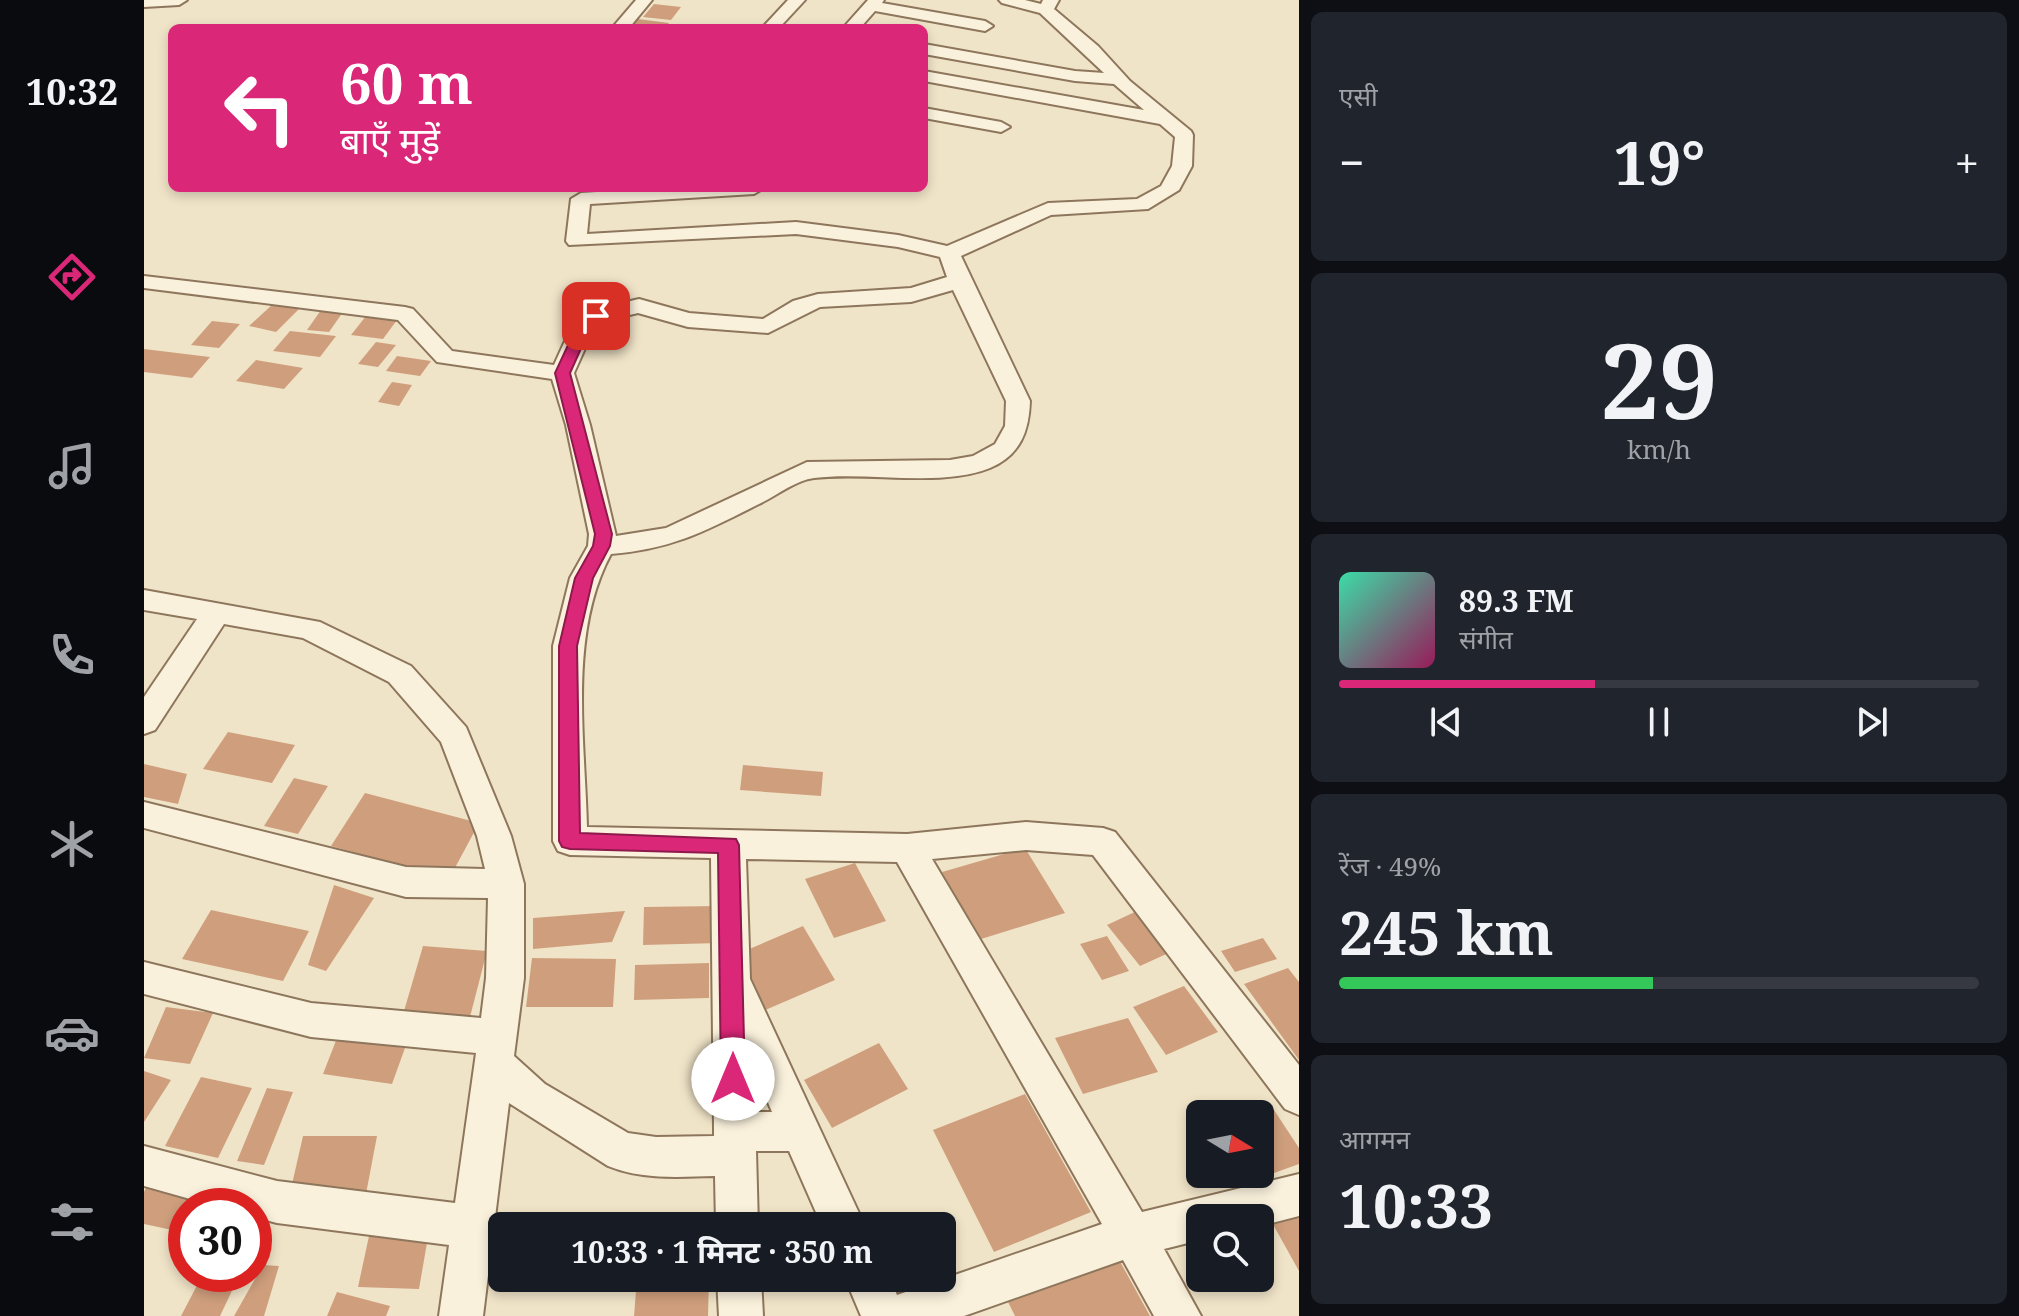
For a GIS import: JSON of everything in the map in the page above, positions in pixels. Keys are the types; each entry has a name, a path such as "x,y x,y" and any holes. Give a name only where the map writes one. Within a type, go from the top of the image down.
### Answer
{"street":[{"path":"144,2 179,0"},
{"path":"623,24 644,0"},
{"path":"774,24 797,0"},
{"path":"796,228 762,196 581,199 576,241 796,228 898,241 949,253 1048,209 1141,205 1169,190 1182,166 1184,135 1118,79 1049,5 1007,0"},
{"path":"855,24 874,3 985,26"},
{"path":"928,35 942,19"},
{"path":"928,50 1075,76 1118,79"},
{"path":"928,77 1167,120"},
{"path":"928,114 1001,127"},
{"path":"602,546 639,543 674,535 807,470 950,468 980,463 1005,449 1017,426 1018,401 949,253"},
{"path":"959,280 913,295 819,298 779,316 768,326 688,320 639,306 596,316 576,343 562,373 603,534 602,546 584,578 568,646 570,841 907,848 1026,836 1103,842 1298,1093"},
{"path":"144,282 405,314 445,357 562,373"},
{"path":"144,600 310,629 400,674 455,736 494,836 506,884 505,978 461,1316"},
{"path":"144,722 218,611"},
{"path":"144,815 406,882 506,884"},
{"path":"728,845 736,1212"},
{"path":"907,848 1179,1316"},
{"path":"144,978 311,1020 495,1050 531,1097 622,1152 656,1157 801,1131"},
{"path":"733,980 838,1212"},
{"path":"144,1166 277,1202 472,1227"},
{"path":"1263,1204 1299,1195"},
{"path":"901,1316 1131,1236 1186,1223"},
{"path":"740,1292 741,1316"},
{"path":"873,1292 884,1316"}],"building":[{"path":"654,4 681,7 671,20 643,17"},
{"path":"638,19 669,23 668,24 634,24"},
{"path":"274,303 300,308 276,332 249,326"},
{"path":"321,310 343,312 329,332 307,330"},
{"path":"366,316 397,320 383,339 351,335"},
{"path":"212,321 240,324 219,348 191,345"},
{"path":"290,331 336,336 320,357 273,351"},
{"path":"376,342 396,345 378,367 358,364"},
{"path":"144,349 210,357 192,378 144,372"},
{"path":"397,356 431,361 420,376 386,371"},
{"path":"256,360 303,368 284,389 236,381"},
{"path":"392,382 412,385 399,406 378,402"},
{"path":"228,732 295,745 272,783 203,769"},
{"path":"144,764 187,774 178,804 144,797"},
{"path":"743,765 823,772 821,796 740,790"},
{"path":"294,778 328,786 298,834 264,826"},
{"path":"365,793 479,823 449,879 331,846"},
{"path":"1025,848 1065,913 978,940 942,872"},
{"path":"855,863 886,921 834,938 805,879"},
{"path":"334,885 374,898 326,971 308,965"},
{"path":"719,906 720,943 643,945 644,907"},
{"path":"211,910 309,931 283,981 182,959"},
{"path":"1139,910 1173,951 1140,966 1107,925"},
{"path":"625,911 612,942 533,949 533,918"},
{"path":"803,926 835,980 763,1011 733,956"},
{"path":"1107,936 1129,971 1102,980 1080,944"},
{"path":"1263,938 1277,959 1235,972 1221,951"},
{"path":"423,946 487,951 470,1017 404,1011"},
{"path":"532,958 616,959 613,1007 526,1007"},
{"path":"709,963 709,998 634,1000 635,965"},
{"path":"1288,968 1299,982 1299,1060 1244,984"},
{"path":"1184,986 1218,1032 1166,1055 1133,1007"},
{"path":"166,1007 213,1013 190,1064 144,1058"},
{"path":"1128,1018 1158,1072 1083,1094 1055,1038"},
{"path":"337,1038 405,1048 392,1084 323,1074"},
{"path":"879,1043 908,1089 832,1128 804,1080"},
{"path":"144,1071 171,1080 144,1122"},
{"path":"201,1077 252,1088 218,1158 165,1146"},
{"path":"267,1088 293,1092 264,1165 237,1161"},
{"path":"1025,1094 1091,1212 994,1252 933,1130"},
{"path":"1274,1110 1299,1148 1299,1164 1274,1173"},
{"path":"303,1136 377,1136 366,1194 290,1193"},
{"path":"151,1177 206,1188 168,1188 168,1229 144,1224 144,1192"},
{"path":"1299,1210 1299,1271 1274,1226 1274,1218"},
{"path":"369,1236 428,1237 419,1289 358,1287"},
{"path":"1117,1256 1150,1316 1015,1316 1008,1302"},
{"path":"272,1266 279,1266 272,1289"},
{"path":"194,1292 231,1292 220,1316 181,1316"},
{"path":"248,1292 271,1292 264,1316 234,1316"},
{"path":"337,1292 390,1306 386,1316 327,1316"},
{"path":"636,1292 709,1292 708,1316 634,1316"}],"route":[{"path":"596,316 576,343 562,373 578,425 603,534 602,546 584,578 568,646 570,841 728,845 734,1000 733,1079"}]}
